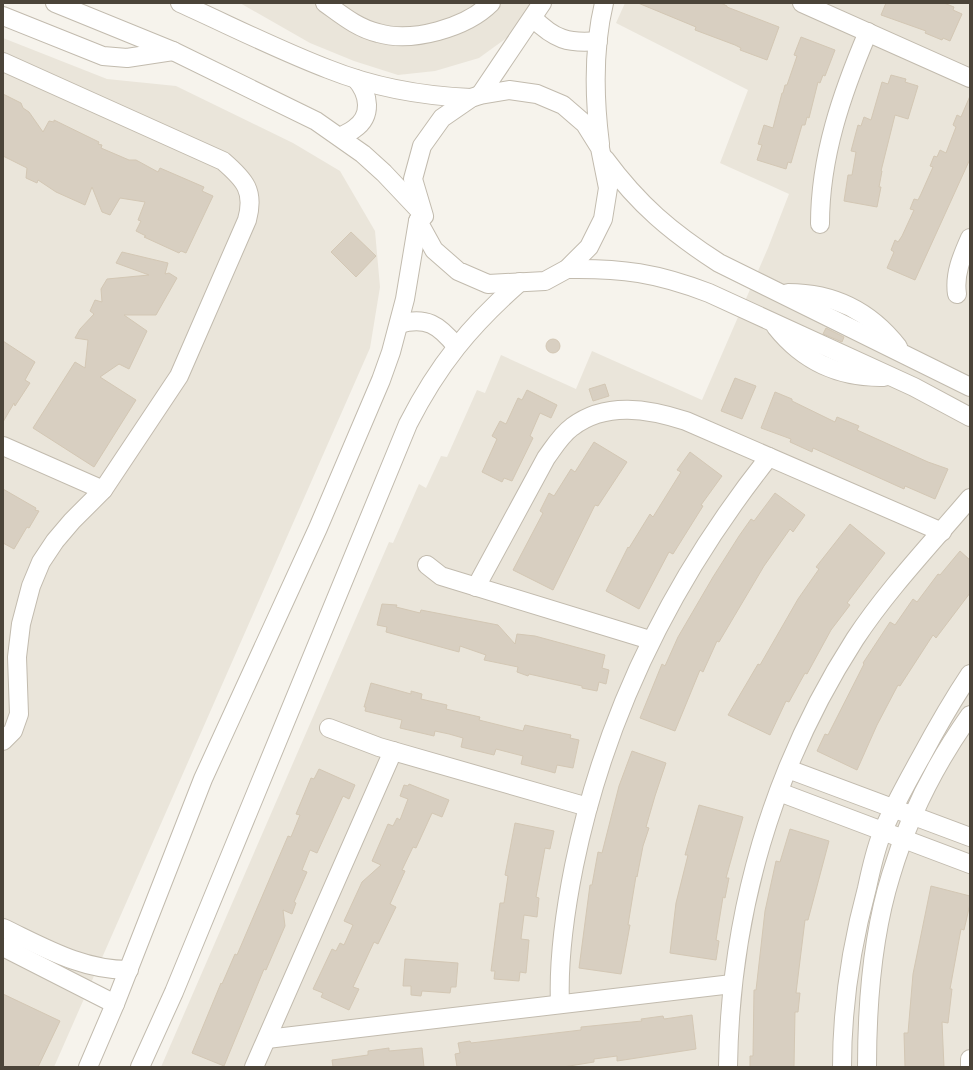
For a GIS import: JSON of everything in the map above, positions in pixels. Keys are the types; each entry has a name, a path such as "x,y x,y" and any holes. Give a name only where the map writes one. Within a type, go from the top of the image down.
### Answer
{"street":[{"path":"55,3 173,51 316,121 340,137 384,173 421,218 411,273 399,324 391,352 370,408 318,528 203,780 129,970 88,1067"},
{"path":"180,3 328,69 356,79 442,97 476,96 508,90 537,94 563,105 584,124 602,153 627,188 655,216 686,241 719,263 970,386"},
{"path":"325,3 356,25 378,34 407,36 430,33 469,20 491,3"},
{"path":"542,3 533,18 476,96 442,118 422,146 413,179 421,218 434,250 458,272 488,284 544,281 567,269 589,247 603,219 608,188 602,153 596,98 598,41 604,3"},
{"path":"802,3 970,78"},
{"path":"3,16 103,56 127,58 173,51"},
{"path":"533,18 546,31 562,39 580,43 598,41"},
{"path":"820,224 822,182 828,148 839,108 868,32"},
{"path":"3,62 223,161 244,181 250,194 250,207 247,220 179,376 103,490 72,521 55,541 41,562 31,586 20,624 17,657 19,714 13,731 3,741"},
{"path":"340,137 354,129 363,121 367,110 368,98 364,88 356,79"},
{"path":"957,294 956,284 958,269 970,238"},
{"path":"567,269 604,268 633,271 675,280 709,293 873,368 970,417"},
{"path":"140,1067 177,985 408,424 438,371 456,346 476,324 520,282"},
{"path":"781,293 805,293 828,297 850,305 870,318 888,333 902,352"},
{"path":"794,332 806,305"},
{"path":"399,324 410,321 422,321 433,324 443,331 456,346"},
{"path":"772,322 786,340 804,355 824,366 846,374 868,378 891,377"},
{"path":"873,368 884,343"},
{"path":"476,587 546,458 571,427 593,415 619,410 655,411 686,421 942,532"},
{"path":"3,446 103,490"},
{"path":"560,1004 561,956 569,894 588,807 618,717 650,640 703,549 748,484 769,457"},
{"path":"728,1067 728,1028 732,984 747,895 764,828 804,730 831,678 856,638 885,600 970,498"},
{"path":"427,564 442,576 650,640"},
{"path":"842,1067 842,1029 851,958 858,920 876,852 893,809 938,724 970,674"},
{"path":"867,1067 869,1004 875,950 891,875 903,839 931,776 970,715"},
{"path":"328,728 393,751 588,807"},
{"path":"254,1067 393,751"},
{"path":"788,769 970,837"},
{"path":"779,792 970,864"},
{"path":"3,928 85,965 114,970 129,970"},
{"path":"3,947 115,1004"},
{"path":"267,1039 732,984"},
{"path":"970,1059 970,1067"}],"shaded area":[{"path":"240,3 532,3 515,32 479,58 435,71 398,75 354,61 310,43"},
{"path":"625,3 970,3 970,1067 161,1067 389,542 393,543 419,484 426,488 441,456 447,457 477,390 485,393 501,355 576,389 592,351 702,400 768,248 789,194 720,163 748,90 616,23"},
{"path":"3,38 107,79 176,86 293,143 340,171 375,231 380,287 370,348 54,1067 3,1067"}],"building":[{"path":"638,3 721,3 727,7 779,27 767,60 740,50 741,48 735,45 695,30 696,27"},
{"path":"886,3 944,3 954,7 953,10 962,14 950,41 943,38 942,40 925,33 926,31 881,15"},
{"path":"801,37 835,50 825,76 823,75 820,83 818,82 809,118 807,117 805,125 802,125 791,163 788,162 786,169 757,160 762,145 758,144 764,125 773,128 782,93 785,85 787,85 797,56 794,55"},
{"path":"891,75 906,79 905,82 918,86 908,119 895,115 881,171 879,187 881,187 877,207 844,201 848,175 852,175 856,152 851,151 858,125 861,126 864,117 871,120 882,82 888,84"},
{"path":"3,94 21,103 23,108 29,112 43,132 49,121 54,122 54,120 99,142 98,144 102,145 101,148 129,160 136,160 158,172 160,168 204,187 202,191 213,196 186,253 181,251 179,253 144,237 146,236 136,231 141,221 138,220 145,202 120,198 110,215 102,212 92,187 85,205 56,192 38,180 37,183 26,178 27,168 3,156"},
{"path":"970,96 970,159 915,280 887,268 894,252 891,250 895,240 898,242 902,236 914,210 910,209 914,199 918,200 921,194 933,167 930,166 934,156 937,157 940,150 946,153 956,127 953,125 957,115 961,117"},
{"path":"351,232 376,256 356,277 331,252"},
{"path":"122,252 168,263 165,274 169,273 177,278 156,315 124,315 147,331 129,369 119,364 100,377 136,400 94,467 33,428 75,362 85,368 88,340 75,338 80,329 94,314 90,311 95,300 102,302 101,289 107,279 149,275 116,263"},
{"path":"826,328 844,337 842,342 823,334"},
{"path":"553,339 558,341 560,346 558,351 553,353 548,351 546,346 548,341"},
{"path":"3,341 35,362 25,380 30,383 15,406 14,403 3,422"},
{"path":"735,378 756,386 742,419 721,411"},
{"path":"605,384 609,396 593,401 589,389"},
{"path":"527,390 557,405 551,418 540,413 530,436 533,438 512,481 504,478 502,482 482,472 497,439 492,436 500,421 506,424 518,398 522,400"},
{"path":"775,392 792,399 792,401 835,422 837,417 859,426 857,430 928,462 948,469 935,499 905,486 904,489 813,448 812,452 790,442 791,439 761,428"},
{"path":"594,442 627,462 598,506 595,505 553,590 513,570 543,513 540,511 549,493 554,496 571,469 575,472"},
{"path":"690,452 722,476 701,505 703,506 673,554 669,552 639,609 606,591 628,547 629,548 650,514 653,517 681,472 677,470"},
{"path":"3,489 36,508 35,510 39,511 29,528 27,527 14,549 3,543"},
{"path":"775,493 805,515 793,532 790,529 764,566 719,642 717,641 703,672 700,670 675,731 640,718 662,664 665,666 678,637 713,577 751,519 754,521"},
{"path":"850,524 885,553 847,603 850,605 831,630 807,674 805,673 789,702 786,701 770,735 728,715 758,664 760,665 798,599 819,569 816,567"},
{"path":"960,551 970,560 970,593 936,638 933,635 900,686 898,685 877,725 857,770 817,751 825,734 828,735 864,664 863,663 890,622 895,625 913,599 917,602 938,574 940,575"},
{"path":"382,604 397,605 396,607 420,613 421,610 498,625 515,644 517,634 535,636 605,655 602,668 609,670 606,684 599,682 597,691 582,688 582,686 529,674 528,676 517,672 518,667 484,660 486,655 460,646 459,652 386,632 387,627 377,625"},
{"path":"371,683 411,694 411,691 422,694 421,699 447,705 446,709 480,717 479,720 523,731 525,725 571,735 570,738 579,740 573,768 557,765 555,773 521,764 523,756 496,749 494,755 461,747 463,738 435,731 434,736 400,728 402,720 365,711 366,707 364,707"},
{"path":"632,751 666,763 646,827 649,828 643,846 637,877 636,876 628,925 630,925 621,974 579,968 590,885 592,885 598,852 602,853 619,786"},
{"path":"319,769 355,785 349,799 343,796 317,853 310,850 302,870 307,872 294,902 296,903 292,914 283,910 285,926 266,970 264,969 224,1066 192,1053 221,983 222,984 235,954 237,955 288,836 291,837 300,815 296,814 311,778 314,779"},
{"path":"409,784 449,800 442,817 432,813 416,848 413,847 402,870 405,871 390,904 396,907 378,944 374,942 353,987 359,989 349,1010 321,997 323,993 313,989 332,949 336,951 340,943 344,945 353,925 344,921 362,882 381,865 372,861 388,824 393,826 397,818 400,820 408,799 400,796 404,785 408,786"},
{"path":"699,805 743,817 726,878 729,878 725,898 723,897 716,940 719,941 716,960 670,953 676,903 688,855 685,855"},
{"path":"515,823 554,831 550,849 545,848 536,897 539,898 537,917 524,915 521,939 529,940 526,973 520,972 519,981 494,979 495,971 491,971 500,903 504,903 508,876 505,875"},
{"path":"790,829 829,841 808,920 805,920 796,993 800,993 798,1012 795,1012 794,1067 750,1067 750,1056 753,1056 754,990 756,990 765,911 776,861 780,862"},
{"path":"931,886 970,896 970,904 964,930 961,929 950,989 952,989 948,1023 942,1022 944,1067 905,1067 904,1033 908,1033 913,974"},
{"path":"405,959 458,963 456,987 451,987 450,993 422,991 421,996 411,995 411,986 403,986"},
{"path":"3,994 60,1021 38,1067 3,1067"},
{"path":"692,1015 696,1049 617,1061 617,1056 594,1059 594,1062 563,1067 457,1067 455,1054 460,1053 458,1043 470,1041 471,1043 581,1030 581,1027 642,1021 641,1019 663,1016 664,1019"},
{"path":"389,1048 389,1051 422,1048 424,1067 333,1067 332,1060 368,1055 368,1051"}]}
